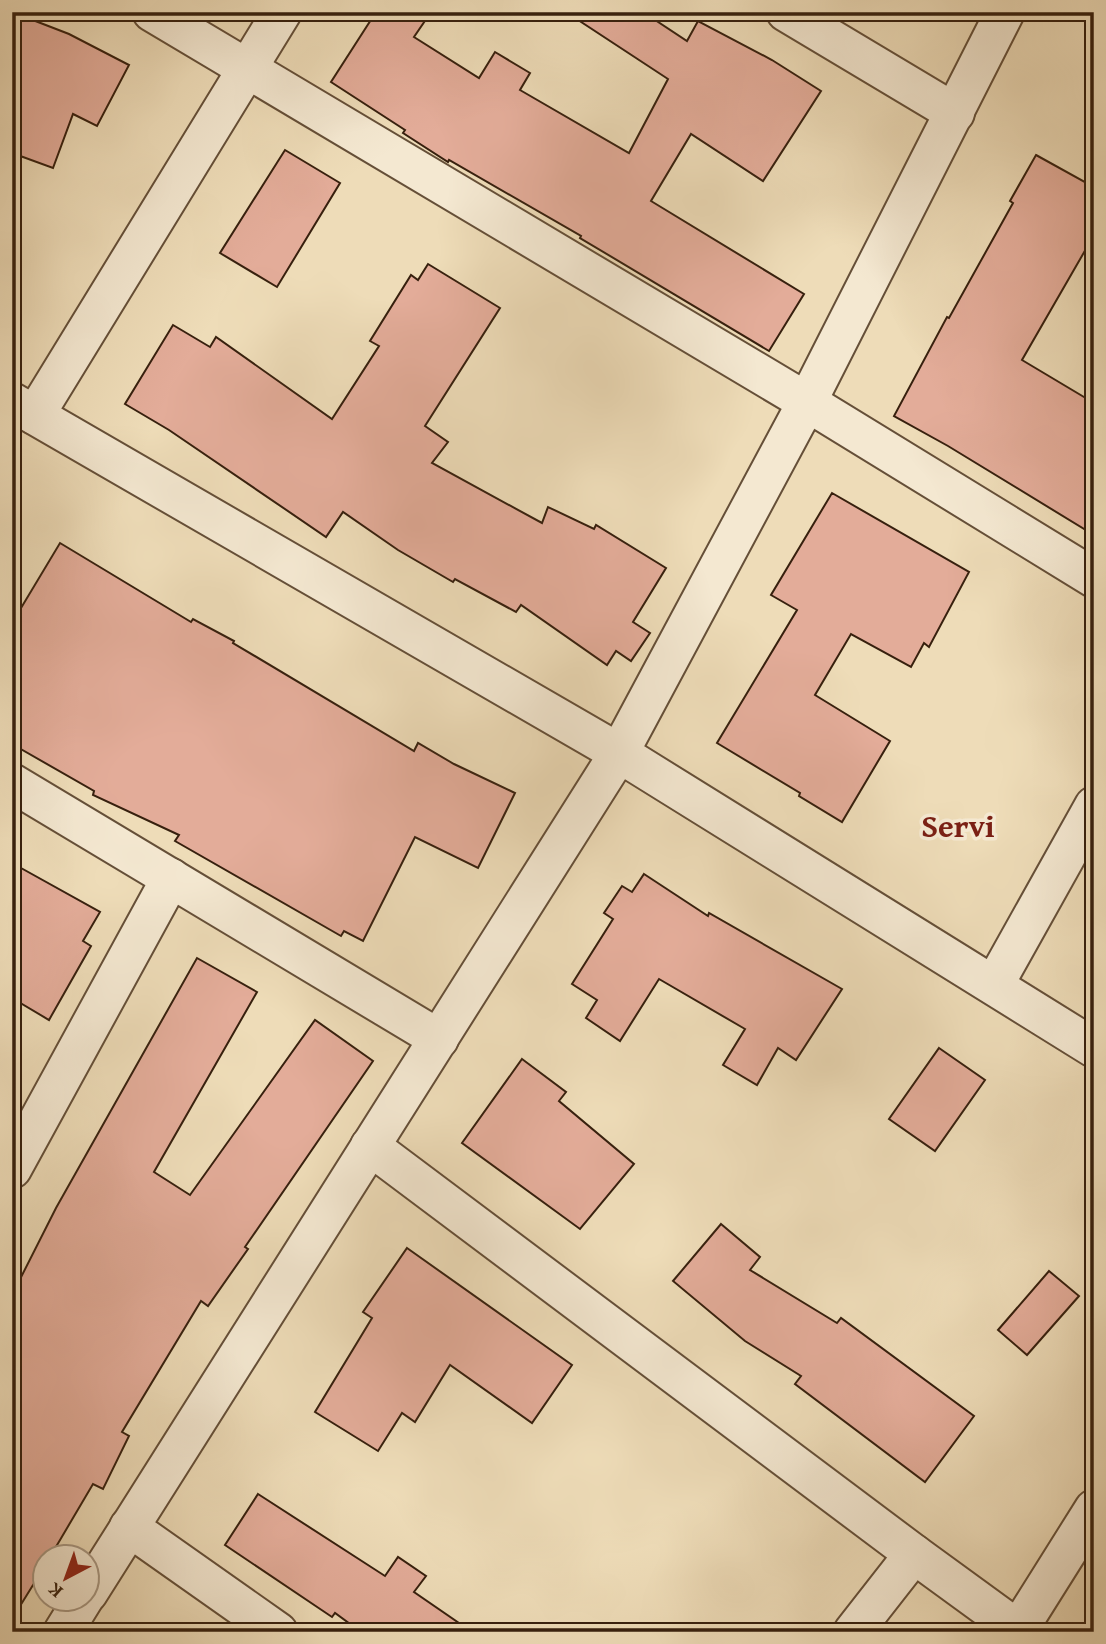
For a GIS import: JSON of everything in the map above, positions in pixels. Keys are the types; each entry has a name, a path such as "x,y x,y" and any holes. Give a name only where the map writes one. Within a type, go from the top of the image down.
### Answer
{"street":[{"path":"152,12 807,402 1094,579"},
{"path":"282,12 24,409 619,753 1094,1048"},
{"path":"786,12 955,113"},
{"path":"102,1570 619,753 807,402 1005,12"},
{"path":"12,783 439,1039"},
{"path":"994,985 1094,806"},
{"path":"12,1169 171,878"},
{"path":"370,1146 1020,1631 1094,1509"},
{"path":"129,1527 278,1632"},
{"path":"853,1632 914,1554"},
{"path":"63,1632 75,1612"}],"building":[{"path":"12,12 69,34 129,65 97,126 73,114 53,168 12,153"},
{"path":"376,12 431,12 414,37 479,78 495,52 530,73 520,90 629,153 668,79 566,12 643,12 687,41 698,21 772,60 821,91 763,181 691,134 651,201 804,294 769,351 580,238 581,236 449,160 448,162 403,133 405,130 331,82"},
{"path":"285,150 340,183 277,287 220,253"},
{"path":"1036,155 1094,187 1094,235 1022,360 1094,403 1094,535 894,416 1013,203 1010,201"},
{"path":"428,264 500,308 425,426 448,442 432,463 542,523 548,507 594,529 596,525 666,568 633,622 650,633 631,661 616,651 607,665 521,605 516,612 455,579 453,582 398,550 343,512 326,537 169,430 125,404 173,325 210,347 216,337 332,419 379,346 370,341 411,275 418,280"},
{"path":"832,493 969,572 929,647 924,643 911,667 851,634 815,695 890,741 842,822 717,743 797,610 771,595"},
{"path":"60,543 191,622 193,619 234,641 233,643 414,751 418,743 454,764 515,793 478,868 415,837 363,941 344,931 341,936 175,841 179,835 93,795 94,791 12,744 12,623"},
{"path":"12,863 100,912 83,941 91,946 49,1020 12,998"},
{"path":"644,874 708,916 709,913 842,989 796,1060 778,1048 757,1085 723,1065 745,1029 659,979 620,1041 586,1018 597,1000 572,984 613,919 604,913 622,886 632,892"},
{"path":"197,958 257,992 154,1172 190,1195 315,1020 373,1061 245,1247 248,1249 208,1306 201,1301 122,1432 129,1436 103,1489 93,1484 59,1542 32,1542 32,1587 12,1619 12,1295 56,1208"},
{"path":"939,1048 985,1080 935,1151 889,1119"},
{"path":"522,1059 566,1092 559,1101 634,1164 580,1229 462,1143"},
{"path":"721,1224 760,1257 750,1270 837,1323 841,1318 974,1416 925,1482 795,1384 801,1376 745,1341 673,1281"},
{"path":"407,1248 572,1365 532,1423 450,1365 415,1422 402,1413 378,1451 315,1412 372,1318 363,1312"},
{"path":"1049,1271 1079,1296 1027,1355 998,1330"},
{"path":"258,1494 385,1576 398,1557 426,1576 414,1592 472,1632 361,1632 335,1613 332,1617 225,1545"}],"district":[{"name":"Servi","path":"958,826"}]}
